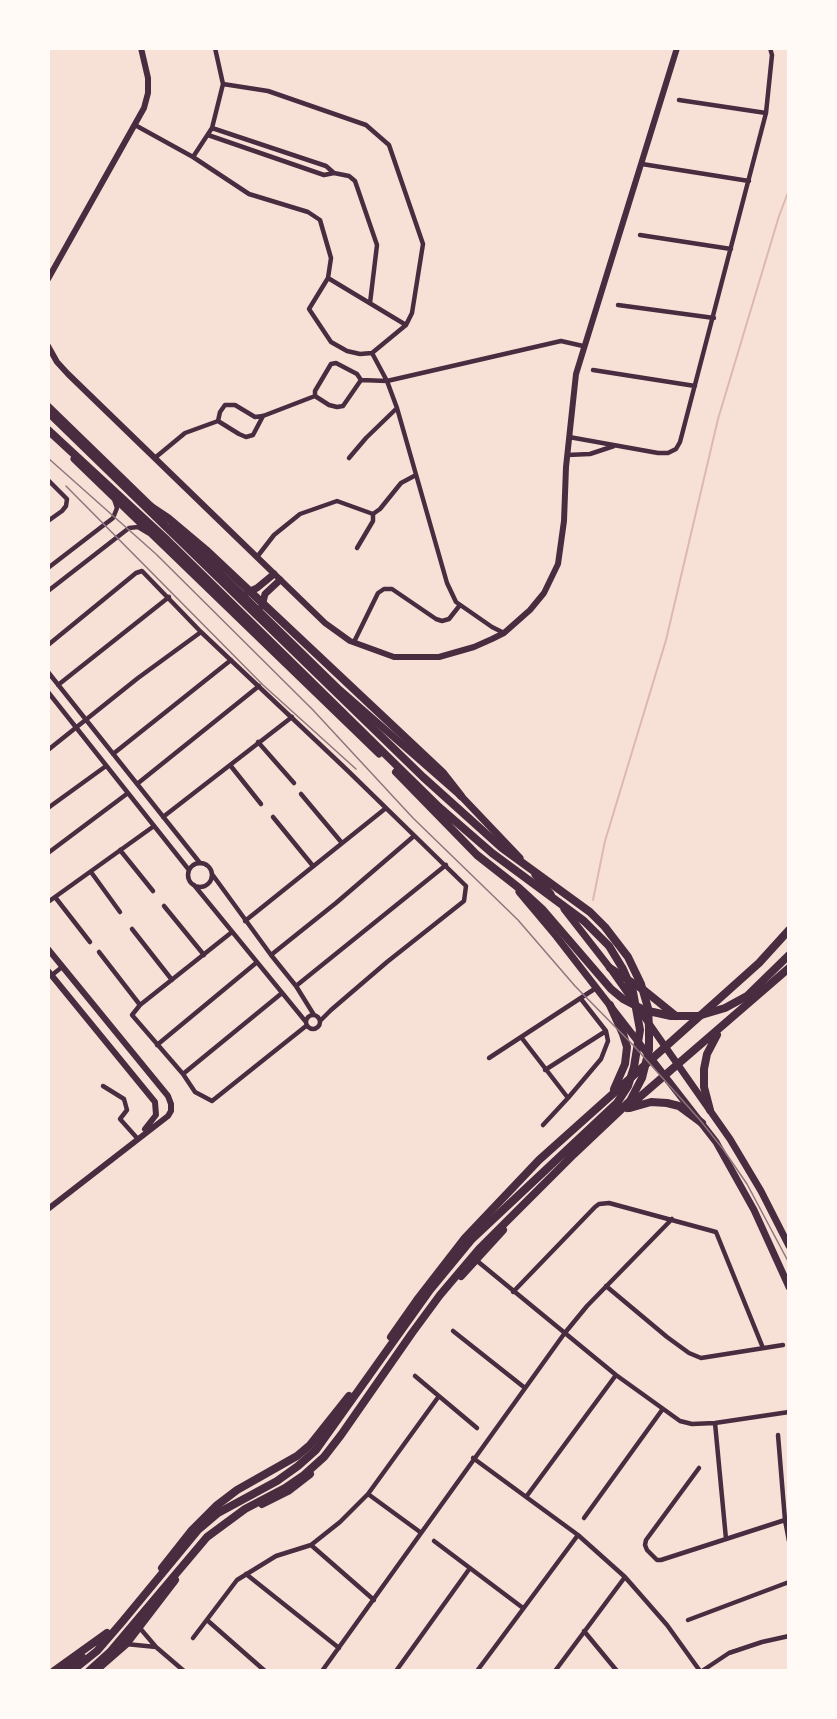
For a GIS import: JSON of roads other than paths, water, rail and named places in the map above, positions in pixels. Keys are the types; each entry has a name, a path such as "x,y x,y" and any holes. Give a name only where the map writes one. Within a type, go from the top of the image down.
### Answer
{"highway":[{"path":"48,412 469,820 502,848 590,912 605,927 628,957 641,984 648,1008 649,1028 648,1050 642,1078 630,1101 574,1154 472,1258 411,1333 324,1457 294,1481 245,1509 207,1537 110,1652 89,1671"},
{"path":"48,430 167,540 439,807 492,853 584,921 609,946 624,969 633,992 638,1014 639,1046 628,1086 617,1103 472,1239 430,1290 315,1450 298,1466 218,1513 198,1530 97,1651 72,1671"},
{"path":"134,496 168,518 206,550 443,773 461,796"},
{"path":"367,737 408,786 461,840 543,910 603,981 622,999 644,1010 671,1016 698,1016 725,1008 747,996 789,955"},
{"path":"54,1671 122,1622"}],"main road":[{"path":"48,406 340,690 461,796 521,859 562,906 666,1046 743,1160 789,1246"},
{"path":"48,435 474,846 525,900 556,936 702,1123 735,1175 789,1287"},
{"path":"237,589 254,591 274,574"},
{"path":"267,618 263,608 264,598 280,580"},
{"path":"63,1671 98,1645 126,1615 174,1552 206,1515 237,1490 279,1468 310,1445 337,1413 417,1300 465,1238 539,1160 759,963 789,930"},
{"path":"610,968 645,990 680,1020 694,1021"},
{"path":"95,1671 126,1644 214,1534 243,1514 292,1489 324,1459 433,1310 524,1206 625,1110 666,1077 789,968"},
{"path":"610,1005 624,1034 627,1047 623,1072 610,1095"},
{"path":"634,1037 643,1040 647,1038 651,1033 650,1023"},
{"path":"710,1110 704,1087 704,1069 707,1054 720,1029"},
{"path":"625,1110 651,1102 668,1103 679,1106 702,1123"},
{"path":"279,1468 290,1468 296,1474 292,1489"}],"street":[{"path":"48,279 144,108 148,93 145,61 141,48"},
{"path":"193,157 212,128 223,84 215,48"},
{"path":"48,346 57,362 280,580 326,623 354,642 394,657 439,657 474,647 504,633 530,610 544,593 558,564 564,521 567,455 576,374 619,229 642,164 677,48"},
{"path":"569,437 658,453 668,453 676,449 680,442 766,112 772,55 770,48"},
{"path":"135,125 193,157 249,194 308,212 320,220 331,258 328,278 309,309 331,342 347,351 360,354 372,352 406,325 412,313 423,244 389,145 366,125 268,91 223,84"},
{"path":"679,100 766,112"},
{"path":"212,128 326,166 355,181 377,245 370,303"},
{"path":"208,135 324,175 334,172"},
{"path":"642,164 749,181"},
{"path":"640,235 731,249"},
{"path":"328,278 406,325"},
{"path":"618,305 714,318"},
{"path":"361,380 387,381 561,341 583,346"},
{"path":"372,352 387,381 397,408 447,583 456,602 504,633"},
{"path":"315,396 315,391 331,364 343,365 357,374 361,380"},
{"path":"593,370 695,386"},
{"path":"315,396 329,405 343,406 361,380"},
{"path":"218,421 220,411 225,405 230,404 255,417 315,396"},
{"path":"349,458 397,408"},
{"path":"218,421 246,437 253,435 263,416"},
{"path":"156,457 185,433 218,421"},
{"path":"567,455 590,454 617,445"},
{"path":"373,514 380,509 401,483 416,475"},
{"path":"48,480 67,499 66,506 48,521"},
{"path":"48,568 113,518 117,508 113,497"},
{"path":"257,557 274,535 287,524 300,514 322,505 337,501 373,514"},
{"path":"357,548 373,521 373,514"},
{"path":"48,591 129,528 138,527 160,541"},
{"path":"48,645 136,573 142,571 201,632 260,686 466,886 464,901 331,1010 317,1018 308,1017 306,1026 212,1101 195,1092 183,1074 132,1016 140,1005 232,932"},
{"path":"354,642 378,593 384,589 392,589 442,621 449,619 460,605"},
{"path":"58,685 169,597"},
{"path":"48,750 85,719 201,632"},
{"path":"113,754 231,660"},
{"path":"48,672 200,863 209,868 245,921 296,986 317,1018 317,1028 306,1026 188,877 193,865 200,863"},
{"path":"137,784 260,686"},
{"path":"48,692 189,870"},
{"path":"163,817 292,717"},
{"path":"258,742 294,783"},
{"path":"230,765 261,804"},
{"path":"48,808 106,766"},
{"path":"48,853 128,793"},
{"path":"301,794 342,843"},
{"path":"245,921 386,808"},
{"path":"273,817 313,866"},
{"path":"48,902 154,826"},
{"path":"271,955 414,836"},
{"path":"120,850 153,891"},
{"path":"296,986 446,865"},
{"path":"91,872 120,912"},
{"path":"194,885 206,885 212,874"},
{"path":"55,897 90,942"},
{"path":"164,906 204,955"},
{"path":"132,929 172,980"},
{"path":"48,949 168,1096 171,1104 168,1116 139,1136 48,1209"},
{"path":"99,952 140,1005"},
{"path":"157,1045 256,963"},
{"path":"62,967 50,973 155,1102 156,1115 139,1136"},
{"path":"489,1058 596,988"},
{"path":"183,1074 282,993"},
{"path":"543,1125 601,1059 608,1041 606,1031 581,999"},
{"path":"545,1070 606,1031"},
{"path":"520,1037 568,1098"},
{"path":"103,1086 123,1099 127,1110 120,1119 139,1136"},
{"path":"513,1292 599,1204 609,1203 716,1232 762,1348"},
{"path":"322,1671 564,1334 606,1286 672,1219"},
{"path":"476,1260 564,1334 662,1410 680,1421 688,1424 715,1423 789,1412"},
{"path":"606,1286 693,1356 711,1358 783,1345"},
{"path":"453,1330 525,1388"},
{"path":"526,1497 616,1375"},
{"path":"415,1376 477,1428"},
{"path":"193,1638 237,1580 276,1556 311,1545 331,1531 368,1494 439,1396"},
{"path":"584,1518 662,1410"},
{"path":"715,1423 726,1539"},
{"path":"778,1435 785,1520 789,1540"},
{"path":"473,1458 578,1535 626,1577 667,1625 701,1671 729,1653 789,1636"},
{"path":"699,1468 646,1540 645,1545 655,1559 660,1561 785,1520"},
{"path":"368,1494 420,1532"},
{"path":"477,1671 578,1535"},
{"path":"434,1542 523,1608"},
{"path":"311,1545 374,1599"},
{"path":"396,1671 470,1568"},
{"path":"246,1574 339,1648"},
{"path":"555,1671 626,1577"},
{"path":"688,1620 789,1582"},
{"path":"207,1620 265,1671"},
{"path":"139,1627 156,1647 183,1671"},
{"path":"584,1631 617,1671"},
{"path":"126,1644 156,1647"}],"waterway":[{"path":"593,900 605,841 666,640 718,419 779,216 789,190"}],"tram line":[{"path":"48,458 156,554 313,710 413,818 518,920 575,986 634,1046 723,1149 747,1184 789,1263"},
{"path":"66,486 263,685 356,769"}]}
